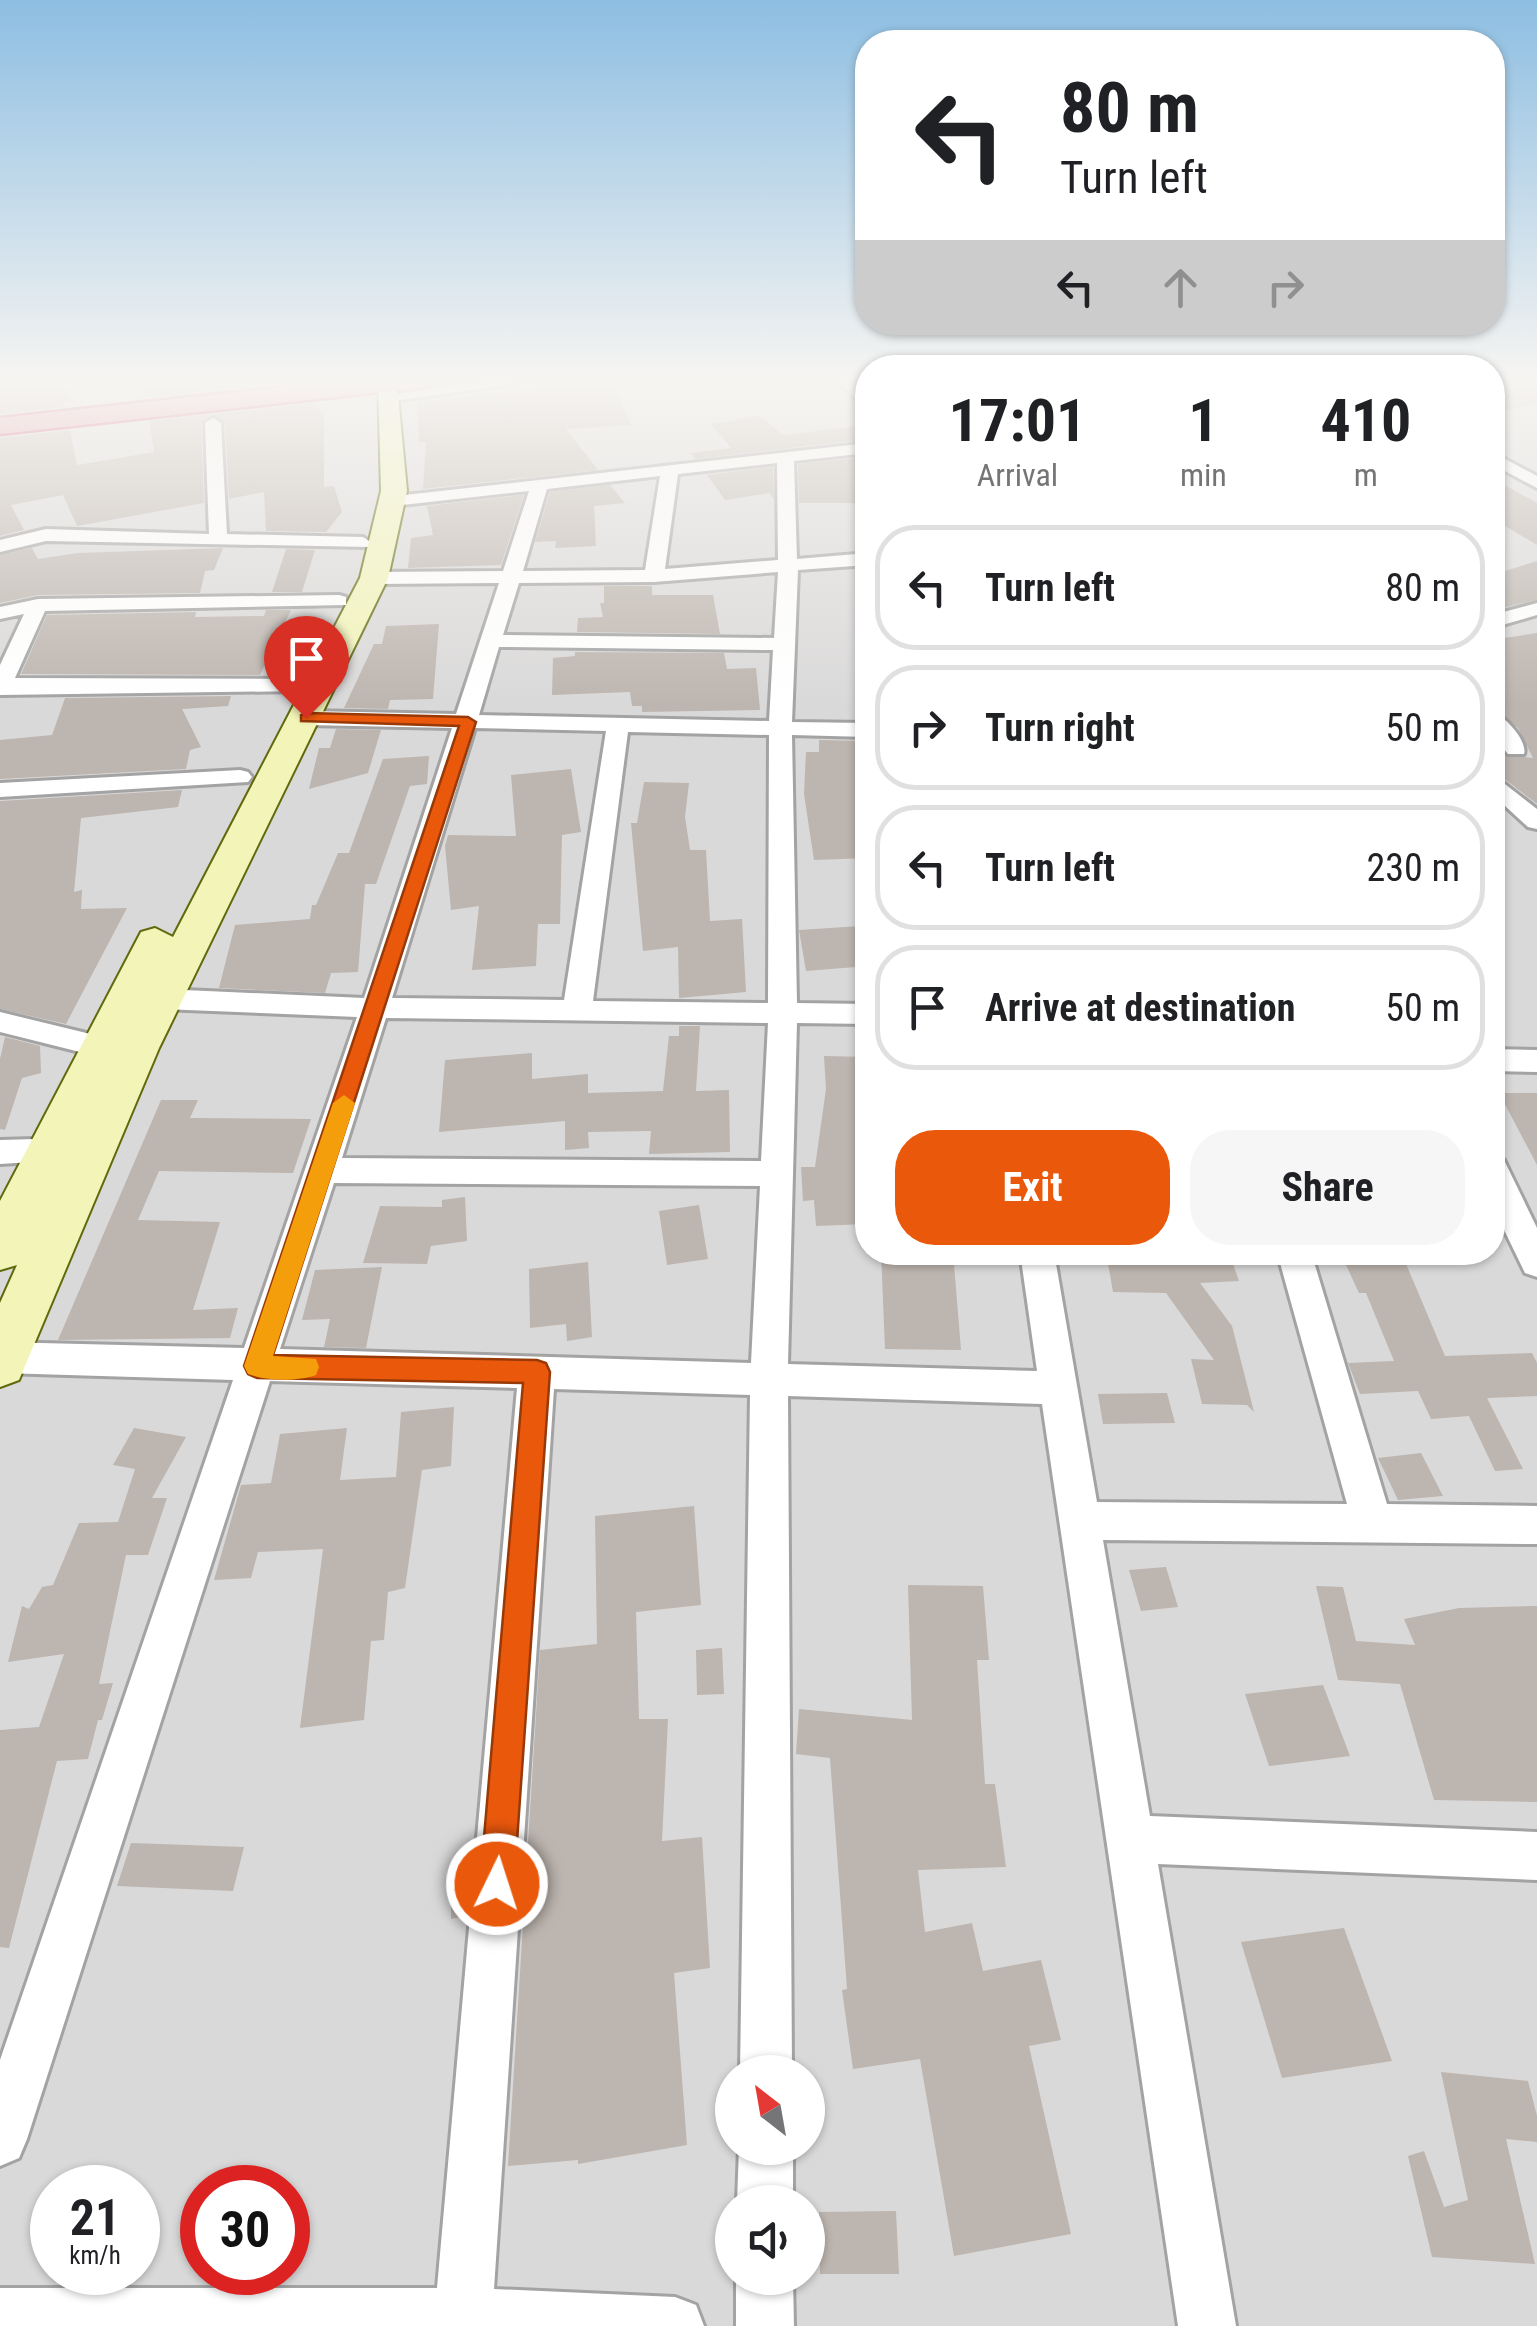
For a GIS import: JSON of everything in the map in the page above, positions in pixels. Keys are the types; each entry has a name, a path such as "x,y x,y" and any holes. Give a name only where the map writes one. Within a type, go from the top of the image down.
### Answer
{"main road":[{"path":"0,1250 100,1046 240,777 300,702 339,601 369,561 375,488"},
{"path":"1,1360 162,999 369,561 393,500 391,488"}],"street":[{"path":"216,488 218,537"},
{"path":"393,500 515,488"},
{"path":"0,2139 375,1008 539,488"},
{"path":"654,576 667,488"},
{"path":"766,2055 769,1378 782,1013 780,728 788,569 786,488"},
{"path":"0,546 46,535 218,537 513,578 654,576 855,561"},
{"path":"0,612 38,605 339,601"},
{"path":"38,605 1,686 300,702 468,722 855,730"},
{"path":"1505,618 1537,608"},
{"path":"493,641 784,644"},
{"path":"577,1011 618,725"},
{"path":"1505,735 1516,749 1505,749"},
{"path":"0,790 240,777"},
{"path":"1505,793 1537,822"},
{"path":"162,999 375,1008 855,1014"},
{"path":"0,1022 100,1046"},
{"path":"1505,1060 1537,1061"},
{"path":"0,1152 93,1149"},
{"path":"322,1170 777,1174"},
{"path":"1505,1196 1537,1263"},
{"path":"1039,1265 1207,2326"},
{"path":"1298,1265 1373,1524"},
{"path":"1,1360 1060,1388"},
{"path":"463,2317 537,1372"},
{"path":"1081,1521 1537,1525"},
{"path":"1131,1840 1537,1856"},
{"path":"765,2295 765,2326"},
{"path":"0,2317 463,2317 675,2326"}],"shaded area":[{"path":"0,488 855,488 855,1265 1505,1265 1505,488 1537,488 1537,2326 0,2326"}],"building":[{"path":"0,488 203,488 204,503 77,526 63,495 11,505 24,530 0,536"},
{"path":"228,488 334,488 342,512 326,532 266,531 264,492 229,499"},
{"path":"612,488 625,503 594,506 596,546 555,548 556,541 535,542 550,492"},
{"path":"716,488 774,488 774,500 770,493 725,500"},
{"path":"799,488 855,488 855,503 799,503"},
{"path":"1505,488 1537,503 1537,545 1505,526"},
{"path":"524,495 501,565 408,568 411,538 433,535 427,506"},
{"path":"32,548 38,559 78,553 223,548 214,570 205,571 200,593 38,595 0,603 0,555"},
{"path":"286,549 315,550 302,592 272,592"},
{"path":"1537,561 1537,600 1505,607 1505,571"},
{"path":"604,586 652,586 652,595 713,595 720,634 577,632 578,618 603,617 600,603 604,603"},
{"path":"266,610 291,610 260,675 21,674 47,615 196,612 195,617 264,616"},
{"path":"439,624 433,699 390,700 388,709 344,708 374,644 382,644 386,626"},
{"path":"1537,633 1537,804 1505,779 1505,755 1533,758 1518,728 1505,718 1505,638"},
{"path":"575,652 724,653 727,669 756,668 760,710 642,712 642,706 632,706 630,692 552,695 553,658 575,656"},
{"path":"231,696 228,706 182,709 201,747 190,750 186,769 0,779 0,740 52,735 65,698"},
{"path":"336,729 381,730 368,773 309,789 319,748 330,748"},
{"path":"819,740 855,741 855,858 814,860 804,794 806,752 819,752"},
{"path":"429,756 427,784 410,786 376,884 365,884 358,972 331,973 325,993 219,988 235,925 310,919 312,905 316,905 338,853 349,853 383,759"},
{"path":"571,769 581,832 562,835 560,924 538,924 536,966 472,970 479,906 451,910 445,846 448,835 516,836 511,775"},
{"path":"644,782 689,783 685,817 690,850 706,850 710,921 742,919 746,992 679,998 678,947 643,951 631,823 637,823"},
{"path":"182,790 178,807 81,818 74,892 82,890 81,909 127,908 66,1024 0,1009 0,801"},
{"path":"855,926 855,967 806,971 799,930"},
{"path":"679,1026 700,1026 696,1091 729,1090 730,1152 649,1154 651,1131 588,1132 589,1148 565,1150 565,1121 439,1132 445,1060 532,1053 532,1079 588,1074 588,1093 663,1091 669,1036 679,1036"},
{"path":"5,1037 40,1046 41,1073 22,1078 5,1130 0,1129 0,1059"},
{"path":"824,1056 855,1057 855,1224 816,1226 814,1200 803,1201 801,1167 815,1167 826,1089"},
{"path":"1505,1093 1537,1093 1537,1165 1505,1104"},
{"path":"161,1100 198,1100 190,1118 311,1119 293,1173 159,1171 138,1220 220,1222 193,1310 238,1308 230,1338 58,1340"},
{"path":"465,1197 467,1241 431,1246 427,1264 363,1263 380,1206 442,1207 442,1200"},
{"path":"699,1205 708,1259 667,1265 659,1211"},
{"path":"588,1262 592,1337 567,1341 566,1324 530,1328 529,1269"},
{"path":"882,1265 954,1265 961,1350 885,1349"},
{"path":"1108,1265 1233,1265 1239,1281 1200,1283 1232,1326 1254,1412 1247,1405 1202,1404 1191,1359 1214,1360 1166,1293 1113,1292"},
{"path":"1346,1265 1406,1265 1445,1356 1532,1353 1537,1363 1537,1396 1487,1398 1523,1469 1495,1471 1469,1416 1431,1419 1418,1391 1360,1394 1348,1363 1394,1361 1366,1293 1359,1293"},
{"path":"382,1267 366,1348 324,1347 330,1319 302,1320 315,1270"},
{"path":"1167,1393 1175,1423 1103,1424 1098,1394"},
{"path":"454,1407 451,1466 422,1470 405,1588 388,1592 384,1640 371,1641 364,1720 300,1728 323,1549 258,1552 251,1578 214,1580 241,1485 271,1483 280,1434 347,1428 340,1480 396,1477 401,1412"},
{"path":"134,1428 186,1437 152,1498 167,1498 148,1555 126,1555 99,1684 113,1683 88,1759 57,1761 9,1948 0,1947 0,1730 39,1727 64,1654 8,1662 22,1606 29,1609 42,1587 53,1585 79,1523 118,1522 135,1469 113,1465"},
{"path":"1421,1453 1443,1496 1398,1500 1378,1458"},
{"path":"694,1506 701,1605 636,1612 639,1719 668,1719 662,1841 702,1837 710,1968 674,1973 687,2145 578,2164 578,2160 508,2166 540,1650 597,1644 595,1516"},
{"path":"1166,1567 1178,1607 1141,1611 1129,1570"},
{"path":"908,1585 983,1586 989,1660 977,1660 985,1784 995,1784 1006,1867 918,1870 925,1932 972,1923 983,1971 1041,1960 1061,2040 1029,2046 1071,2234 954,2256 920,2059 853,2069 842,1990 847,1989 830,1758 796,1754 799,1709 912,1720"},
{"path":"1316,1586 1343,1587 1356,1641 1415,1645 1404,1619 1459,1608 1537,1606 1537,1802 1434,1800 1400,1684 1338,1680"},
{"path":"722,1648 724,1694 697,1695 696,1650"},
{"path":"1323,1685 1350,1756 1269,1766 1245,1694"},
{"path":"131,1843 244,1847 233,1891 117,1886"},
{"path":"470,1880 466,1916 451,1919 451,1883"},
{"path":"1344,1928 1392,2061 1282,2078 1241,1942"},
{"path":"1441,2072 1528,2081 1537,2116 1537,2142 1506,2139 1535,2264 1432,2257 1408,2156 1424,2151 1444,2207 1468,2200"},
{"path":"896,2211 899,2274 825,2274 825,2212"}],"slow traffic":[{"path":"306,1367 257,1366 344,1103"}],"route":[{"path":"306,718 468,722 257,1366 537,1372 497,1884"}]}
